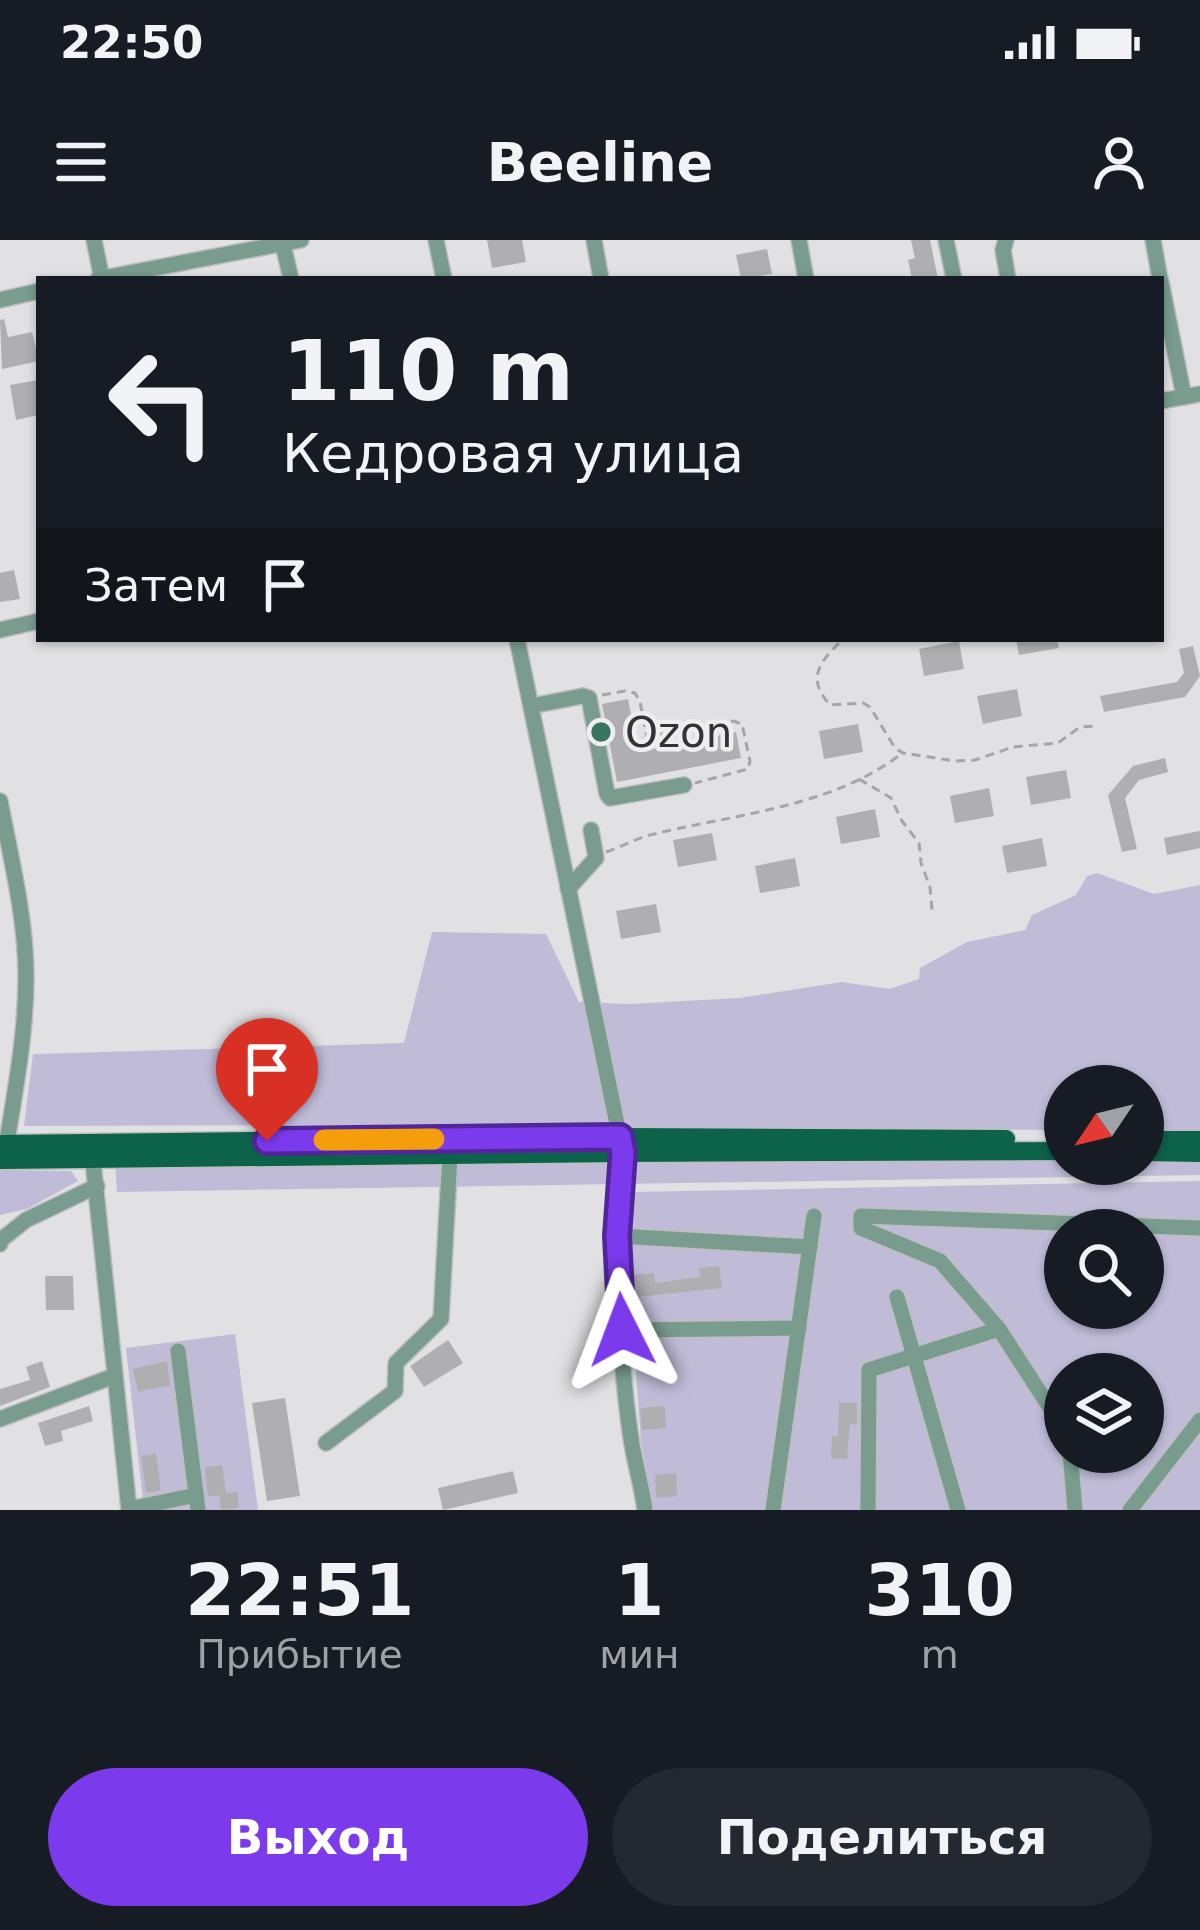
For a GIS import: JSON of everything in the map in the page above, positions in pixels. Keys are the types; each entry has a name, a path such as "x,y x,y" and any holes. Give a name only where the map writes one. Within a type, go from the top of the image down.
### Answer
{"main road":[{"path":"3,1152 1044,1139"},
{"path":"1164,1140 1200,1140"},
{"path":"92,1151 450,1155 622,1145 1044,1151"},
{"path":"1164,1152 1200,1153"}],"street":[{"path":"94,240 100,276"},
{"path":"116,276 301,240"},
{"path":"436,240 443,276"},
{"path":"594,240 600,276"},
{"path":"799,240 805,276"},
{"path":"946,240 953,276"},
{"path":"1006,240 1007,276"},
{"path":"1153,240 1160,276"},
{"path":"283,242 290,276"},
{"path":"1164,291 1192,395"},
{"path":"0,299 36,292"},
{"path":"0,629 36,622"},
{"path":"518,642 622,1145 617,1236 622,1330 632,1444 645,1510"},
{"path":"531,706 589,698 610,798 684,785"},
{"path":"0,801 22,915 26,978 19,1075 3,1152"},
{"path":"568,889 596,858 591,830"},
{"path":"92,1151 129,1510 197,1502 178,1352"},
{"path":"326,1443 395,1391 396,1363 441,1319 450,1155"},
{"path":"0,1244 26,1220 97,1186"},
{"path":"773,1510 814,1216"},
{"path":"1044,1399 999,1329 940,1261 861,1228 860,1216 1200,1228"},
{"path":"617,1236 810,1247"},
{"path":"896,1297 958,1510"},
{"path":"622,1330 799,1328"},
{"path":"868,1510 869,1370 999,1329"},
{"path":"0,1419 114,1376"},
{"path":"1130,1510 1197,1432"},
{"path":"1072,1473 1075,1510"}],"path":[{"path":"838,644 820,661 816,673 825,702 870,706 886,737 903,753 975,760 1013,747 1058,743 1080,727 1098,726"},
{"path":"589,698 635,693 647,737 733,721 742,724 748,769 684,785"},
{"path":"596,858 645,836 748,816 859,779 903,753"},
{"path":"859,779 891,798 913,832 932,910"}],"shaded area":[{"path":"1097,873 1154,894 1200,885 1200,1131 1164,1130 1164,1065 1044,1065 1044,1130 24,1126 33,1054 404,1043 432,932 546,934 579,1002 739,998 842,982 890,989 919,979 920,968 967,942 1025,930 1032,915 1076,895 1087,876"},
{"path":"1044,1156 1044,1177 117,1192 115,1161"},
{"path":"1164,1157 1200,1157 1200,1175 1164,1176"},
{"path":"0,1170 71,1171 78,1181 27,1209 0,1215"},
{"path":"1200,1181 1200,1510 654,1510 641,1442 627,1248 630,1192"},
{"path":"235,1334 258,1510 144,1510 126,1348"}],"building":[{"path":"487,240 522,240 526,262 492,268"},
{"path":"911,240 930,240 937,276 911,276 908,260 915,258"},
{"path":"767,249 772,274 740,276 736,255"},
{"path":"4,319 8,337 32,332 36,362 2,369 0,320"},
{"path":"36,380 36,416 16,420 10,385"},
{"path":"14,570 20,599 0,602 0,573"},
{"path":"959,642 964,669 924,676 919,649"},
{"path":"1017,642 1058,642 1059,648 1019,655"},
{"path":"1193,646 1200,676 1185,697 1104,712 1100,696 1177,682 1184,673 1179,649"},
{"path":"1017,689 1022,716 983,724 977,696"},
{"path":"628,699 638,752 736,732 741,758 617,782 602,704"},
{"path":"858,724 863,752 824,759 819,731"},
{"path":"1165,758 1168,772 1139,780 1125,798 1137,849 1122,852 1108,795 1133,766"},
{"path":"1066,770 1071,798 1031,805 1026,777"},
{"path":"989,788 994,816 955,823 950,796"},
{"path":"875,809 880,837 841,844 836,817"},
{"path":"1200,831 1200,848 1167,855 1164,838"},
{"path":"712,833 717,860 678,867 673,840"},
{"path":"1042,838 1047,866 1007,873 1002,846"},
{"path":"795,858 800,886 760,893 755,866"},
{"path":"656,904 661,932 621,939 616,911"},
{"path":"719,1266 722,1288 637,1297 634,1275 654,1273 655,1283 700,1277 699,1268"},
{"path":"45,1276 73,1276 74,1310 46,1310"},
{"path":"448,1340 463,1363 424,1387 410,1366"},
{"path":"42,1361 50,1387 0,1406 0,1389 30,1380 26,1367"},
{"path":"167,1361 170,1385 138,1392 133,1369"},
{"path":"285,1398 300,1496 267,1501 252,1403"},
{"path":"839,1402 857,1403 857,1425 850,1424 847,1459 831,1458 832,1436 838,1436"},
{"path":"89,1406 93,1421 61,1431 63,1441 45,1446 38,1423"},
{"path":"665,1406 666,1428 642,1430 640,1408"},
{"path":"156,1454 161,1490 146,1493 141,1456"},
{"path":"222,1465 226,1493 237,1492 239,1508 221,1510 219,1495 208,1497 205,1467"},
{"path":"513,1471 518,1493 443,1510 438,1488"},
{"path":"676,1473 677,1496 656,1498 655,1475"}],"slow traffic":[{"path":"324,1140 434,1139"}],"place":[{"name":"Ozon","path":"601,732"}],"route":[{"path":"267,1141 620,1137 617,1236 622,1330"}]}
